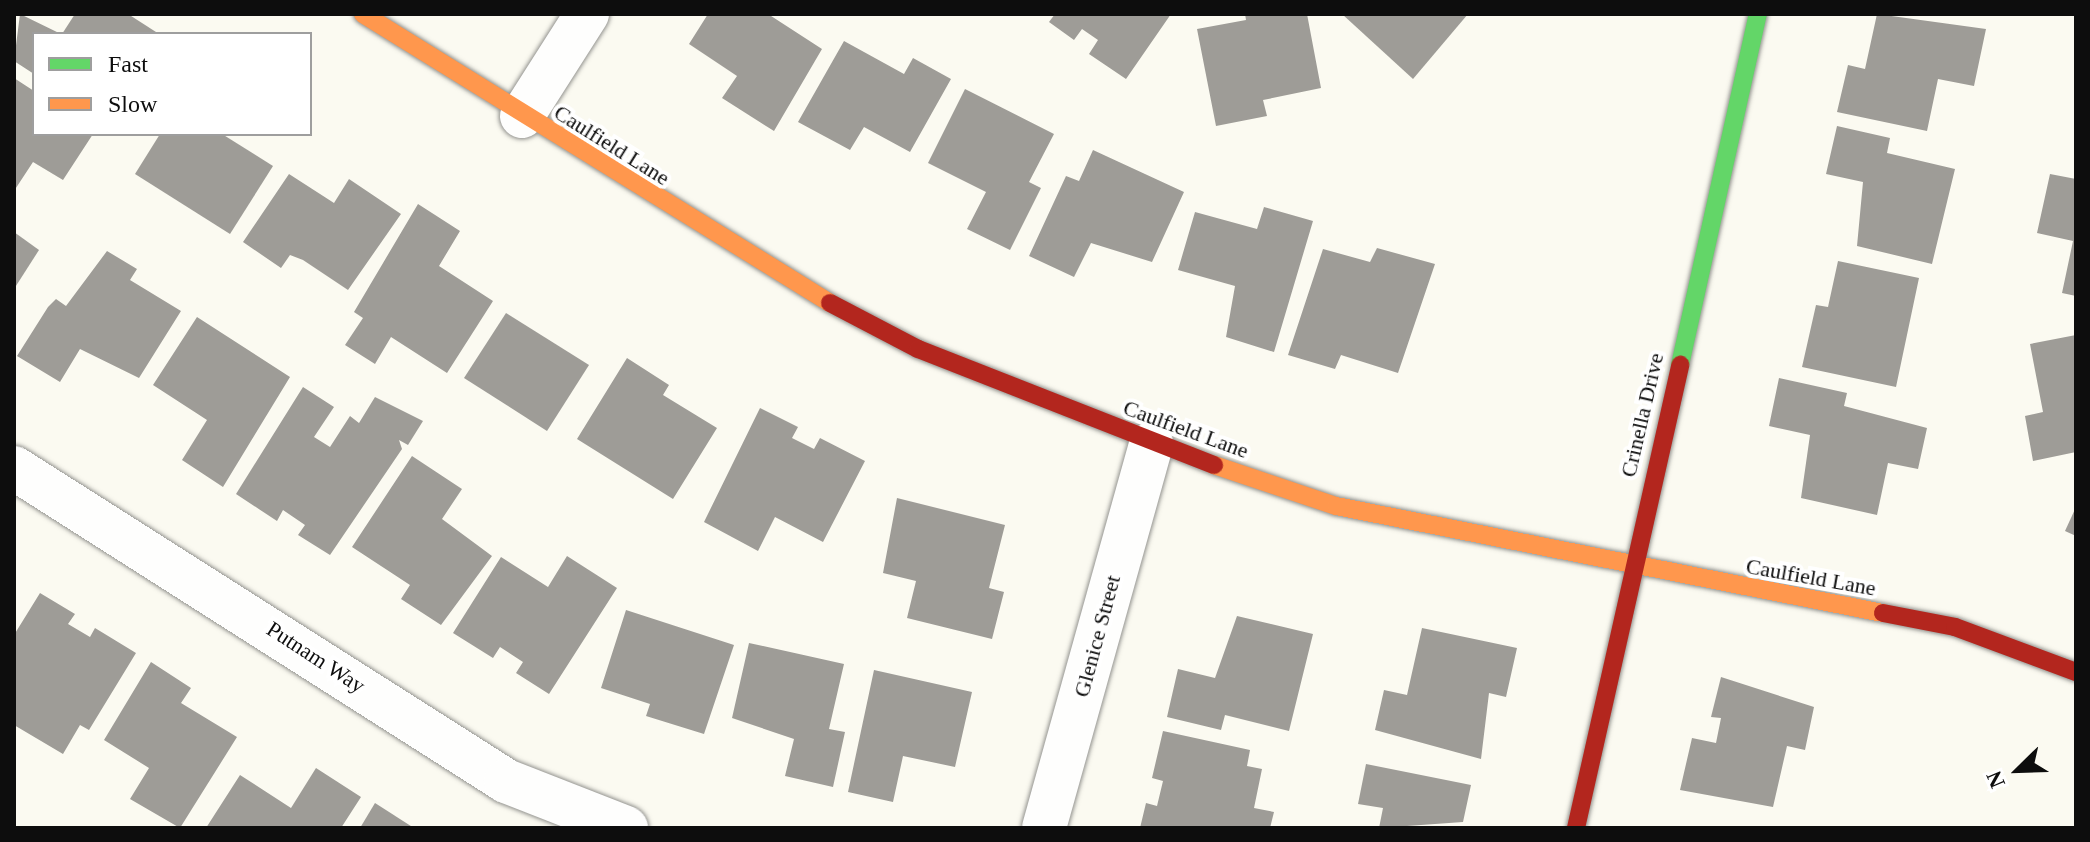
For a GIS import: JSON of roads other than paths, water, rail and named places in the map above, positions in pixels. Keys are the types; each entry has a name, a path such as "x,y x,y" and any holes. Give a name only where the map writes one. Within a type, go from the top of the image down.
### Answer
{"main road":[{"name":"Caulfield Lane","path":"363,14 768,271 918,349 1151,444 1336,506 1631,568 1955,627 2076,672"},
{"name":"Crinella Drive","path":"1576,828 1631,568 1758,14"}],"street":[{"path":"522,116 587,14"},
{"name":"Glenice Street","path":"1044,828 1151,444"},
{"name":"Putnam Way","path":"14,468 506,781 626,828"}]}
